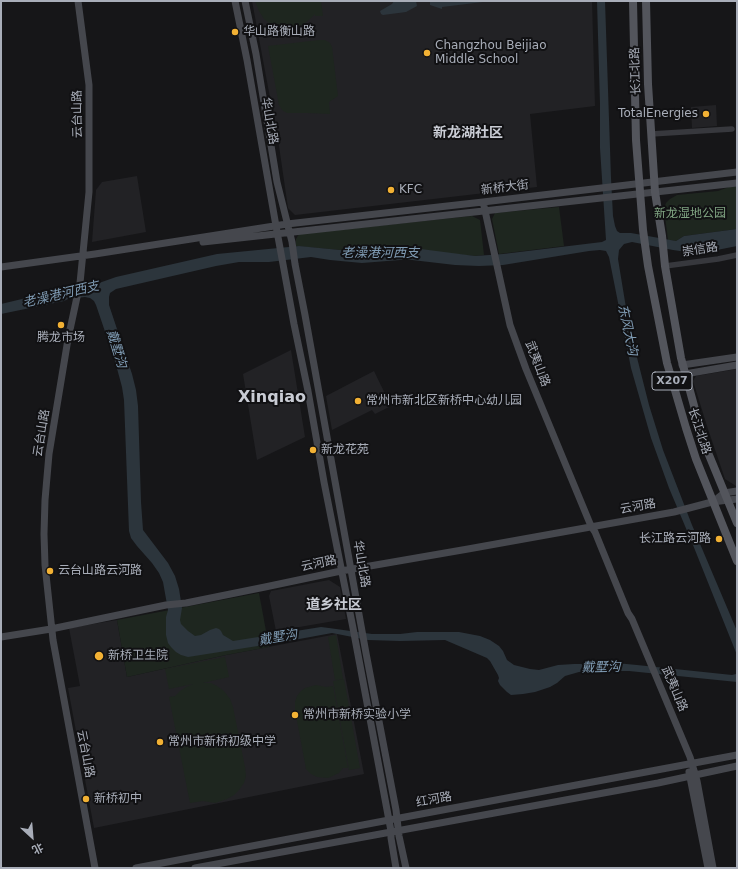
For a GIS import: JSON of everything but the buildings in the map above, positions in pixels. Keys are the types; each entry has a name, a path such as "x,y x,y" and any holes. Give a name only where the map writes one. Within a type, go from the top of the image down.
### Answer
{"main road":[{"name":"长江北路","path":"633,1 636,140 643,230 648,266 671,377 696,459 737,561"},
{"name":"长江北路","path":"646,1 648,84 655,192 665,264 682,365 707,449 737,523"}],"street":[{"name":"云台山路","path":"78,1 89,85 89,192 80,283 68,339 49,454 44,534 45,565 51,628 95,868"},
{"name":"华山北路","path":"235,1 247,60 294,324 389,820 395,831 406,868"},
{"name":"华山北路","path":"245,1 256,54 277,182 292,242 364,644 397,818 395,831 391,838 396,868"},
{"path":"651,134 732,129"},
{"name":"新桥大街","path":"83,258 287,224 737,172"},
{"name":"新桥大街","path":"83,258 195,242 737,183"},
{"name":"武夷山路","path":"483,202 510,325 523,362 591,526 591,533 632,631 650,664 686,758 690,764 713,868"},
{"name":"崇信路","path":"665,264 718,259 737,255"},
{"path":"1,267 83,258"},
{"path":"1,272 83,258"},
{"path":"682,365 737,357"},
{"path":"685,374 737,365"},
{"name":"云河路","path":"1,637 166,605 186,603 351,569 674,512 712,502 737,491"},
{"name":"云河路","path":"726,497 737,499"},
{"name":"红河路","path":"136,868 397,818 737,756"},
{"name":"红河路","path":"195,868 658,783 737,766"},
{"name":"武夷山路","path":"693,775 708,868"}],"shaded area":[{"name":"Changzhou Beijiao Middle School","path":"252,1 592,1 595,106 530,114 537,187 295,215 288,208 279,146"},
{"path":"716,105 717,126 692,128 691,107"},
{"path":"137,176 146,232 92,242 96,190 102,182"},
{"path":"291,350 305,437 257,460 243,374"},
{"path":"737,369 736,486 725,479 693,381 696,376"},
{"name":"常州市新北区新桥中心幼儿园","path":"374,371 391,406 375,414 372,410 332,430 326,396"},
{"path":"329,580 340,587 346,619 276,631 269,596 271,591"},
{"path":"117,620 127,677 226,655 337,634 364,774 94,828 68,688 80,686 69,628"}],"green space":[{"path":"255,1 321,1 323,16 315,16 315,14 303,25 281,28 272,25 264,19"},
{"path":"325,40 330,43 332,47 338,96 329,102 330,114 287,113 282,110 279,105 268,46"},
{"name":"新龙湿地公园","path":"729,187 737,187 737,229 684,236 676,241 668,240 664,209 666,203 670,199 677,195 718,191"},
{"path":"559,207 564,246 499,254 492,219 495,213"},
{"path":"472,216 480,220 484,255 475,256 396,249 376,251 340,250 296,246 296,239 299,234"},
{"path":"259,593 269,647 127,677 117,620"},
{"path":"336,635 343,679 335,680 328,637"},
{"path":"225,657 229,677 203,683 211,683 217,686 224,691 230,699 233,707 246,776 244,783 239,790 227,799 215,803 203,801 190,803 169,697 175,696 186,687 193,684 169,689 165,669"},
{"path":"344,679 360,768 349,770 333,681"},
{"path":"316,685 326,687 333,686 348,768 343,768 339,773 328,778 317,777 306,769 295,710 295,702 301,691 305,688"}],"water":[{"path":"394,1 416,1 417,6 406,12 381,14 380,11 392,4"},
{"path":"430,1 484,1 442,7 442,9 430,5"},
{"path":"597,1 605,1 611,178 613,216 617,231 620,233 631,233 676,241 684,236 737,229 737,246 693,253 632,242 624,244 619,250 618,259 629,326 649,405 663,450 692,525 737,631 737,655 669,488 651,438 631,368 609,257 606,251 589,251 503,265 479,266 412,260 362,263 311,257 269,262 239,262 116,289 110,293 109,305 132,374 138,406 143,530 168,563 175,576 182,608 180,620 181,624 195,636 201,635 216,628 221,631 223,635 233,641 321,627 372,634 459,632 480,636 490,640 499,646 507,660 514,665 530,669 539,670 558,665 605,662 732,675 737,673 737,682 629,671 579,672 565,676 550,687 535,692 511,695 500,685 498,675 487,658 445,640 368,640 332,633 188,657 176,652 168,643 166,635 166,617 168,610 163,582 152,563 131,538 129,531 124,400 115,361 94,301 85,297 68,299 1,314 1,304 68,288 99,283 116,277 217,254 299,246 340,250 376,251 413,248 475,256 602,242 606,240 600,148"}],"place":[{"name":"华山路衡山路","path":"235,32"},
{"name":"Changzhou Beijiao Middle School","path":"427,53"},
{"name":"TotalEnergies","path":"706,114"},
{"name":"KFC","path":"391,190"},
{"name":"腾龙市场","path":"61,325"},
{"name":"常州市新北区新桥中心幼儿园","path":"358,401"},
{"name":"新龙花苑","path":"313,450"},
{"name":"长江路云河路","path":"719,539"},
{"name":"云台山路云河路","path":"50,571"},
{"name":"新桥卫生院","path":"99,656"},
{"name":"常州市新桥实验小学","path":"295,715"},
{"name":"常州市新桥初级中学","path":"160,742"},
{"name":"新桥初中","path":"86,799"}],"district":[{"name":"新龙湖社区","path":"468,133"},
{"name":"Xinqiao","path":"272,398"},
{"name":"道乡社区","path":"334,605"}],"water label":[{"name":"老澡港河西支","path":"380,254"},
{"name":"老澡港河西支","path":"61,295"},
{"name":"东风大沟","path":"627,330"},
{"name":"戴墅沟","path":"116,349"},
{"name":"戴墅沟","path":"278,638"},
{"name":"戴墅沟","path":"601,668"}]}
